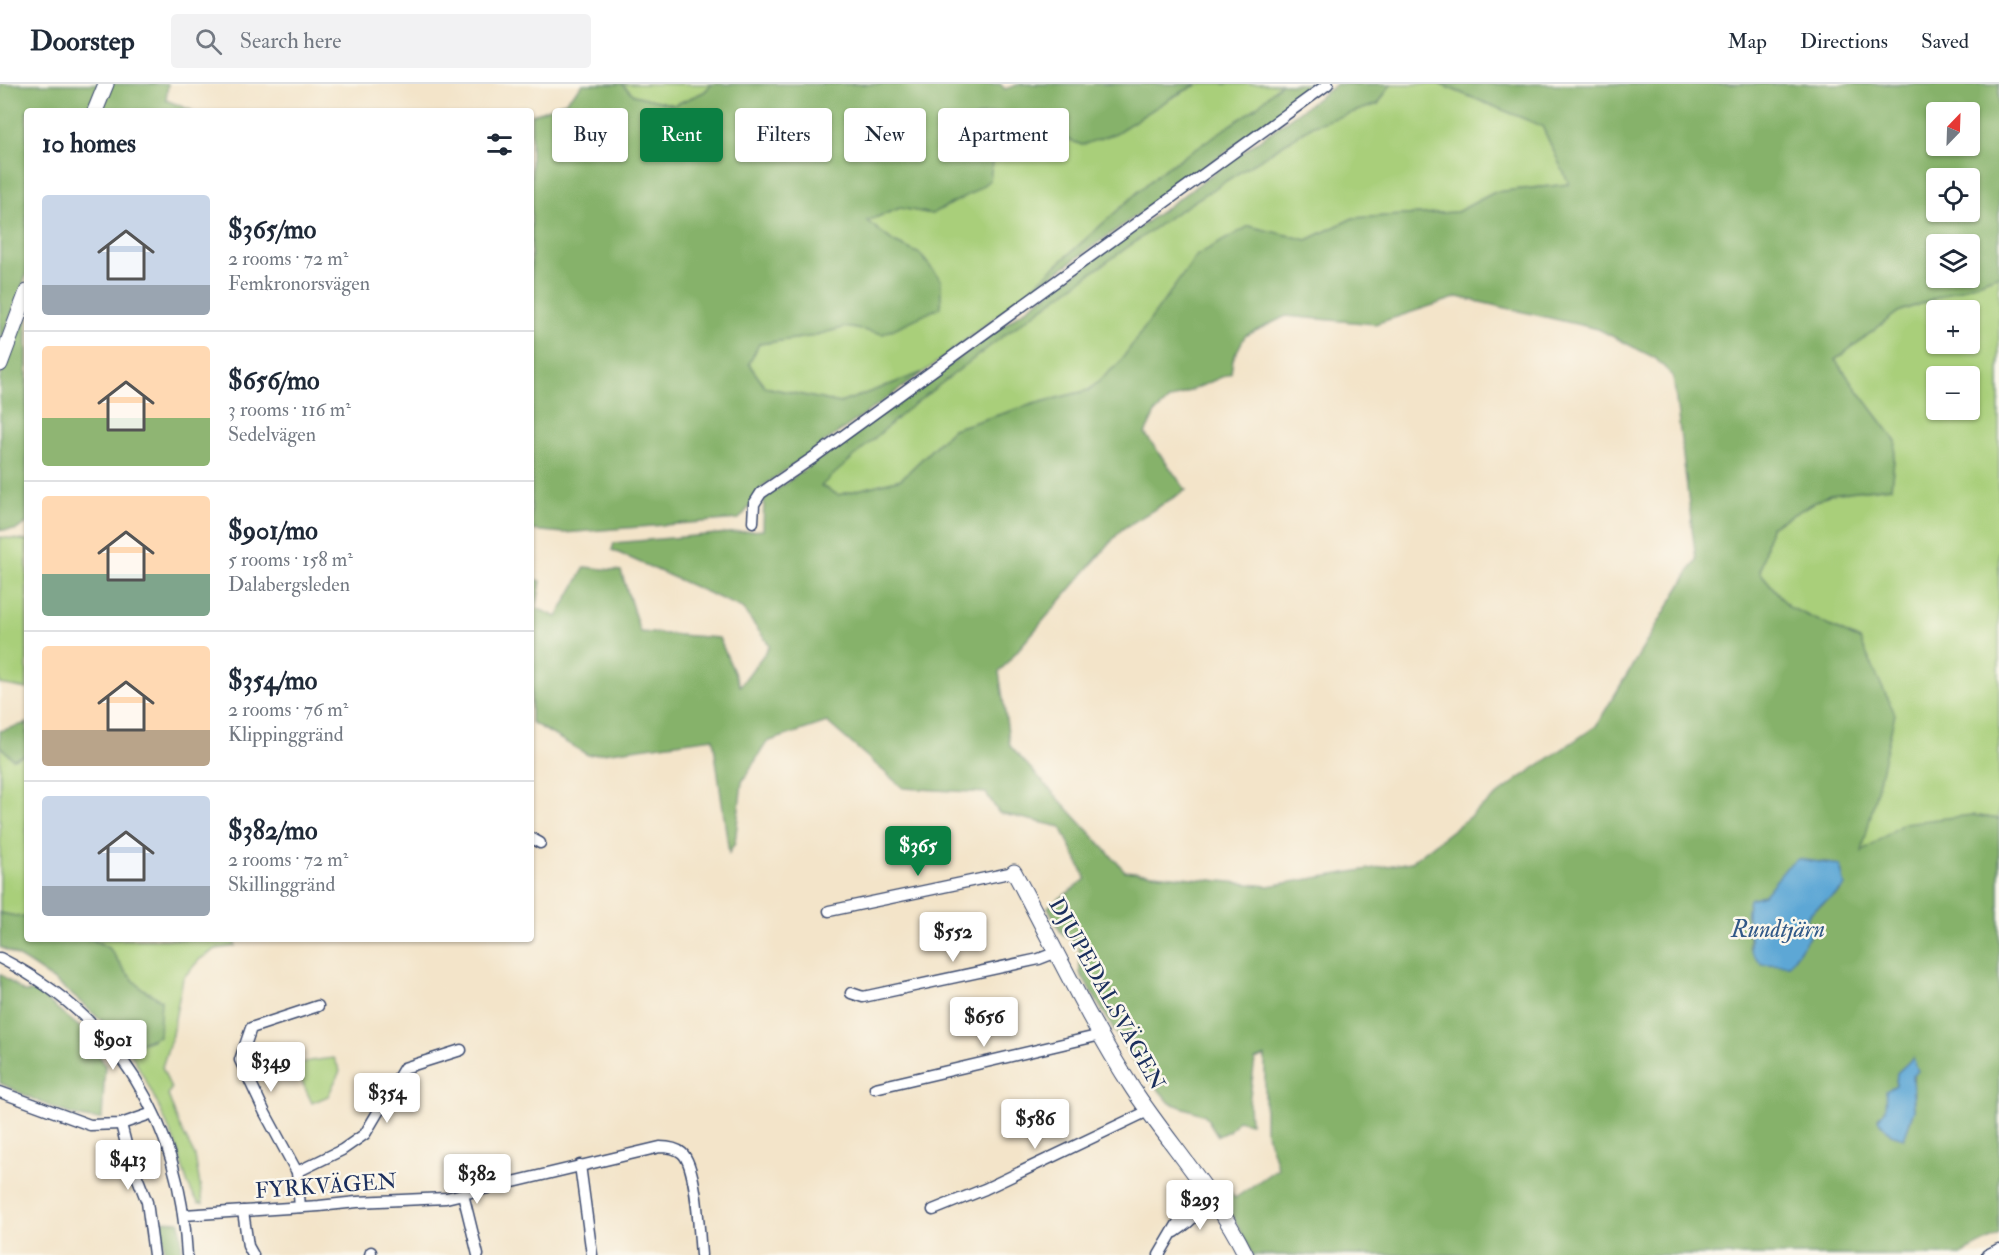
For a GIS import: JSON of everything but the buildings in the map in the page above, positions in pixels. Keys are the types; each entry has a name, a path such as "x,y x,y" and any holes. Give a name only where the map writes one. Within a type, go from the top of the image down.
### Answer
{"street":[{"path":"96,108 106,84"},
{"path":"753,522 754,504 761,493 814,457 1328,84"},
{"path":"0,364 24,300"},
{"path":"829,911 1014,872"},
{"name":"DJUPEDALSVÄGEN","path":"1014,872 1101,1035 1148,1111 1213,1198 1246,1255"},
{"path":"851,993 863,997 1039,959 1057,952"},
{"path":"0,957 52,989 102,1033 131,1073 153,1113 175,1167 184,1215 187,1255"},
{"path":"300,1207 297,1172 240,1060 251,1028 318,1006"},
{"path":"875,1088 1101,1035"},
{"path":"297,1172 342,1150 365,1134 404,1068 461,1050"},
{"path":"0,1092 90,1125 121,1124 153,1113"},
{"path":"933,1210 985,1189 1148,1111"},
{"path":"121,1124 129,1156 147,1202 154,1255"},
{"name":"FYRKVÄGEN","path":"184,1215 446,1198 660,1147 683,1154 692,1171 701,1255"},
{"path":"580,1165 592,1255"},
{"path":"463,1194 478,1255"},
{"path":"1159,1255 1174,1232 1195,1215 1196,1209 1213,1198"},
{"path":"243,1211 248,1246 253,1255"},
{"path":"1988,1255 1999,1249"}],"green space":[{"path":"0,84 99,84 90,108 24,108 24,281 0,345"},
{"path":"112,84 168,84 166,100 186,108 103,108"},
{"path":"583,84 622,84 634,95 674,105 704,92 712,84 1000,84 1005,89 1020,84 1198,84 1174,96 1116,133 1082,145 1069,140 1069,108 938,108 938,162 992,162 990,180 972,193 932,214 900,208 867,221 894,242 920,254 941,280 941,307 883,334 846,327 808,337 759,344 749,364 765,387 840,403 924,372 763,486 739,519 564,533 534,530 534,114 565,102"},
{"path":"622,84 712,84 704,92 674,105 634,95"},
{"path":"1198,84 1281,84 1253,110 1159,173 1018,300 924,372 840,403 765,387 749,364 759,344 808,337 846,327 883,334 941,280 920,254 894,242 867,221 900,208 932,214 953,162 1069,162 1069,140 1082,145"},
{"path":"1281,84 1321,84 1018,300 1159,173 1253,110"},
{"path":"1337,84 1391,84 1378,104 1314,125 1177,212 1007,333 904,412 821,486 838,495 901,479 953,429 1037,403 1089,390 1119,363 1197,255 1249,226 1307,240 1353,218 1457,212 1495,192 1569,184 1542,126 1439,84 1999,84 1999,275 1980,282 1980,234 1926,234 1926,288 1964,288 1898,312 1835,360 1896,441 1891,487 1830,494 1770,527 1760,572 1789,607 1860,640 1895,714 1862,852 1904,823 1972,815 1999,819 1999,1235 1961,1255 1253,1255 1221,1193 1227,1188 1235,1198 1278,1168 1265,1129 1265,1056 1255,1060 1249,1103 1250,1123 1238,1120 1229,1131 1218,1136 1205,1115 1170,1103 1130,1056 1080,973 1079,944 1061,933 1048,907 1086,879 1061,827 999,813 986,793 903,788 827,722 767,742 742,782 735,843 729,853 713,738 588,755 534,724 534,579 541,581 536,608 557,617 585,567 621,571 640,632 719,638 740,686 770,646 742,608 612,550 614,543 763,530 764,499","holes":["1458,297 1598,329 1655,358 1673,376 1696,560 1596,726 1517,780 1411,862 1268,886 1125,871 1010,746 999,672 1122,529 1186,490 1145,434 1155,413 1169,400 1231,373 1233,359 1245,336 1286,316 1375,324","1798,859 1827,862 1840,892 1809,913 1806,920 1811,934 1789,965 1749,947 1749,929","1913,1058 1914,1110 1904,1138 1878,1118 1885,1110 1896,1085 1897,1073"]},
{"path":"1391,84 1439,84 1542,126 1569,184 1495,192 1457,212 1353,218 1307,240 1249,226 1119,363 1089,390 1037,403 953,429 901,479 838,495 820,485 904,412 1007,333 1177,212 1314,125 1378,104"},
{"path":"1999,275 1999,819 1972,815 1862,853 1860,640 1789,607 1760,572 1770,527 1830,494 1891,487 1896,441 1835,360 1898,312 1926,302 1926,354 1980,354 1980,300 1931,300 1964,288 1980,288 1980,282"},
{"path":"24,316 24,525 16,530 0,530 0,379"},
{"path":"0,537 24,541 24,688 0,684"},
{"path":"24,724 24,755 13,759 0,746 0,731"},
{"path":"0,746 13,759 24,755 24,917 0,913"},
{"path":"0,913 24,917 24,942 97,942 110,949 124,970 141,988 161,1000 159,1036 128,1048 113,1031 62,986 26,961 0,947"},
{"path":"97,942 235,942 235,946 216,949 200,959 183,978 171,1039 162,1067 171,1089 168,1095 179,1125 195,1156 203,1203 199,1203 191,1190 166,1122 128,1048 152,1040 161,1000 141,988 124,970 110,949"},
{"path":"0,974 24,992 37,992 83,1030 105,1065 102,1119 91,1119 64,1112 0,1083"},
{"path":"334,1058 340,1071 328,1096 312,1103 298,1073 298,1067 309,1061"},
{"path":"161,1221 180,1222 182,1255 165,1255"}],"water":[{"name":"Rundtjärn","path":"1798,859 1840,865 1845,886 1809,915 1806,920 1811,934 1789,965 1762,964 1750,947 1747,914 1749,899 1764,895 1787,867"},
{"path":"1913,1058 1918,1071 1912,1076 1914,1110 1904,1138 1891,1134 1878,1119 1885,1110 1886,1091 1896,1085 1897,1073"}]}
